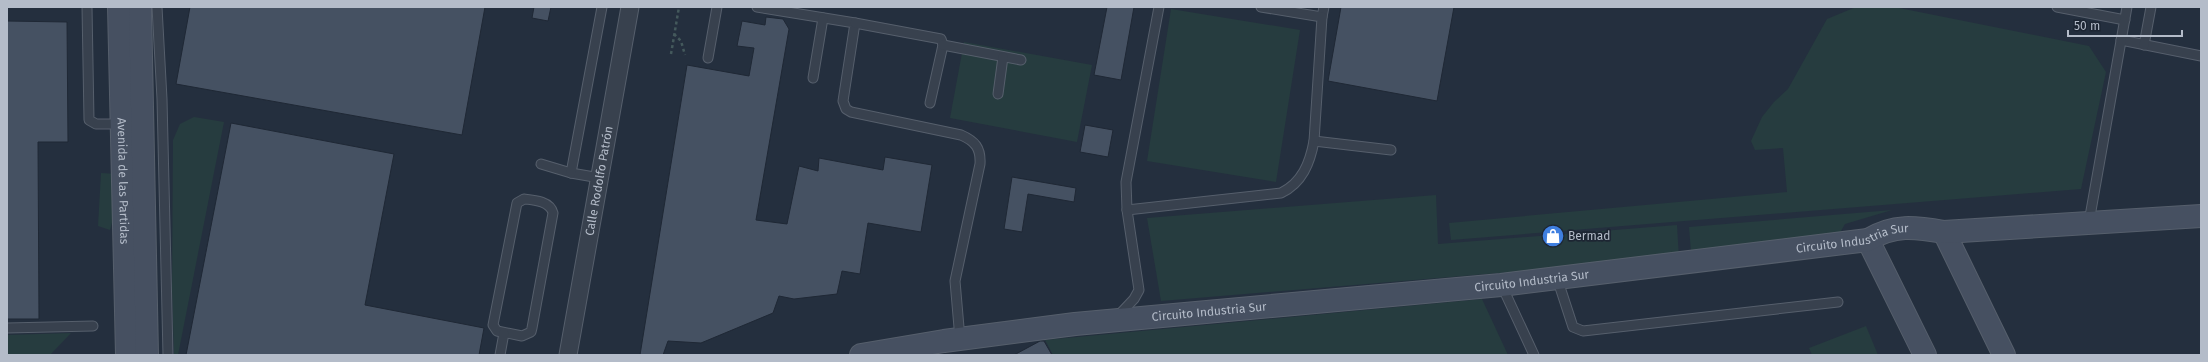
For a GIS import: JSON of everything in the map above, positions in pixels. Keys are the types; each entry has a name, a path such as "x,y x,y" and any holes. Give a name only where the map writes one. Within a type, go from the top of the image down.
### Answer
{"main road":[{"name":"Avenida de las Partidas","path":"120,7 127,355"},
{"name":"Avenida de las Partidas","path":"140,7 147,355"},
{"name":"Circuito Industria Sur","path":"861,355 918,350 960,339 1114,321 1501,285 1868,240 1882,232 1903,228 1944,232 2201,216"},
{"path":"1944,232 2004,355"},
{"path":"1868,240 1925,355"}],"street":[{"name":"Calle Rodolfo Patrón","path":"568,355 630,7"}],"lane":[{"path":"87,7 89,120 96,124 122,124"},
{"path":"157,7 162,99 168,355"},
{"path":"571,173 602,7"},
{"path":"708,58 717,7"},
{"path":"757,7 941,39 943,45 930,103"},
{"path":"1114,321 1134,299 1139,290 1127,210 1126,182 1159,7"},
{"path":"1261,7 1322,17"},
{"path":"1127,210 1281,193 1294,185 1310,162 1314,141 1322,17 1324,7"},
{"path":"2057,7 2124,20"},
{"path":"2089,223 2127,7"},
{"path":"2144,45 2150,7"},
{"path":"813,78 823,18"},
{"path":"855,24 843,101 846,109 851,112 960,134 978,146 981,155 980,164 955,281 960,339"},
{"path":"2121,40 2201,56"},
{"path":"943,45 1021,60"},
{"path":"998,94 1004,57"},
{"path":"1314,141 1391,150"},
{"path":"541,164 571,173 600,178"},
{"path":"533,200 546,204 550,207 553,213 532,328 531,332 522,336 504,333 497,331 493,325 516,208 520,201 533,200"},
{"path":"1557,278 1573,327 1583,331 1838,302"},
{"path":"1501,285 1534,355"},
{"path":"7,328 93,326"},
{"path":"500,355 504,333"}],"path":[{"path":"671,54 679,7"},
{"path":"674,34 681,41 685,55"}],"green space":[{"path":"1856,7 1894,7 2089,46 2106,72 2081,189 1451,240 1449,223 1787,192 1783,148 1755,150 1751,141 1762,117 1774,102 1788,89 1827,19"},
{"path":"1171,9 1300,30 1276,182 1147,161"},
{"path":"964,42 1092,65 1077,142 950,118"},
{"path":"194,117 224,122 178,355 174,355 172,290 173,140 180,124"},
{"path":"101,173 116,174 116,209 110,230 98,226"},
{"path":"1436,195 1438,244 1677,225 1679,258 1161,301 1147,218"},
{"path":"1892,210 1845,224 1837,238 1691,252 1689,227"},
{"path":"1482,299 1508,355 1053,355 1045,340"},
{"path":"1866,326 1878,355 1812,355 1809,348"},
{"path":"71,333 50,355 7,355 7,335"}],"building":[{"path":"190,7 485,7 462,135 176,84"},
{"path":"534,7 551,7 548,21 532,18"},
{"path":"1107,7 1134,7 1121,80 1094,75"},
{"path":"1341,7 1454,7 1437,101 1328,81"},
{"path":"766,17 783,19 789,29 756,220 787,224 799,166 818,171 819,158 883,170 885,157 932,165 921,232 868,223 860,274 842,271 837,294 794,299 779,296 773,313 701,343 668,341 663,355 640,355 687,65 749,76 754,48 737,46 742,21 765,25"},
{"path":"7,21 67,22 68,142 38,142 39,319 7,319"},
{"path":"231,123 394,154 365,305 484,328 479,355 186,355"},
{"path":"1085,125 1113,130 1108,157 1080,152"},
{"path":"1012,177 1076,188 1074,202 1028,194 1022,232 1004,229"},
{"path":"1040,341 1044,341 1052,355 1014,355"}],"place":[{"name":"Bermad","path":"1553,236"}]}
